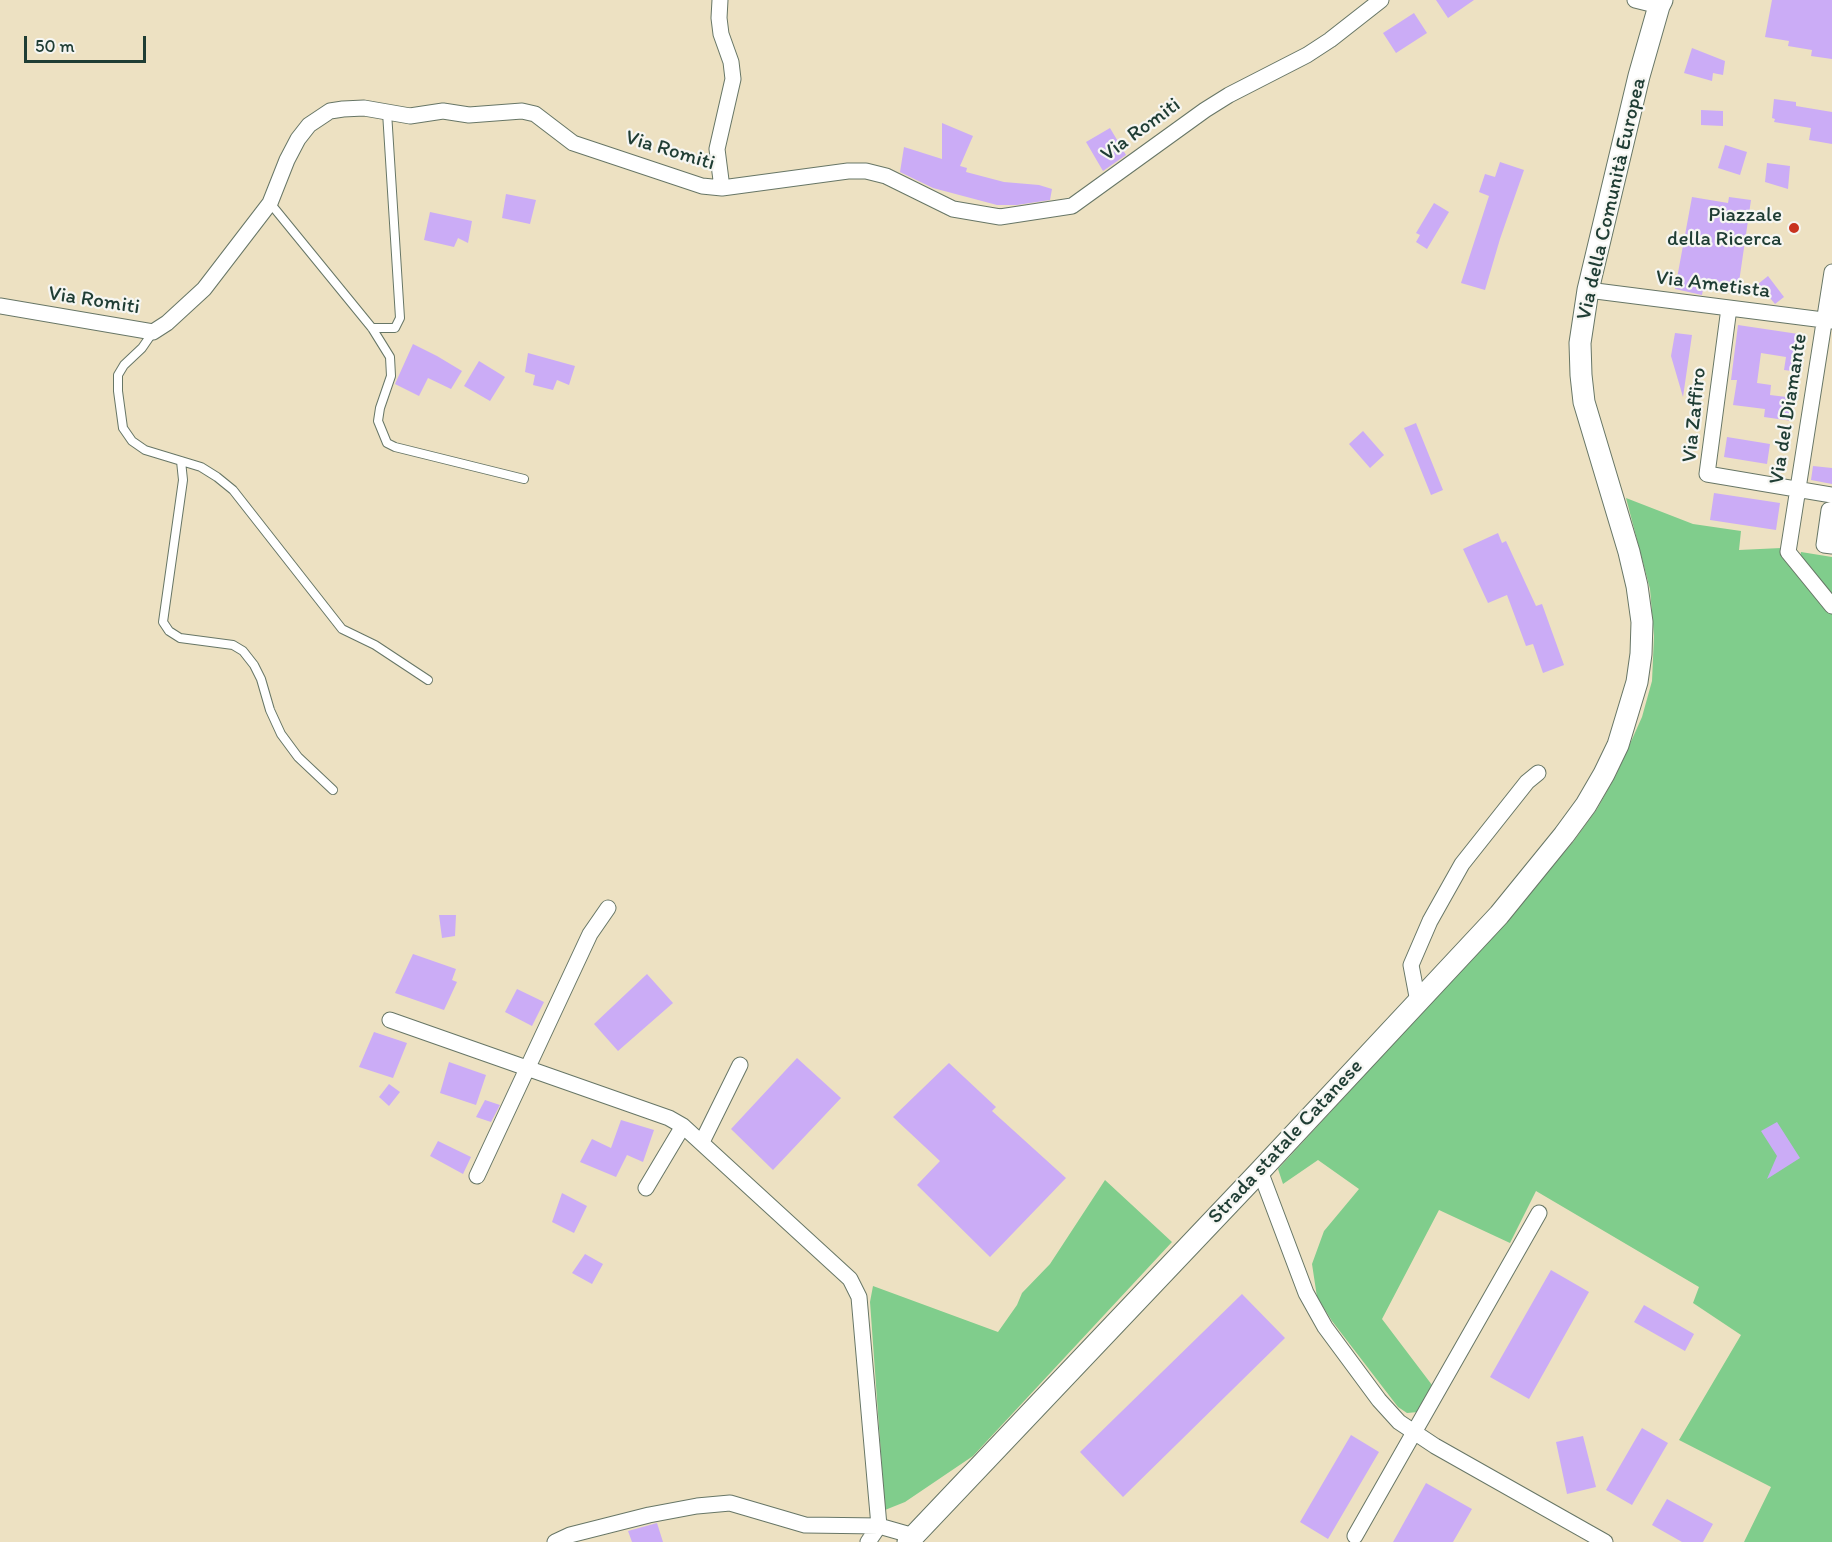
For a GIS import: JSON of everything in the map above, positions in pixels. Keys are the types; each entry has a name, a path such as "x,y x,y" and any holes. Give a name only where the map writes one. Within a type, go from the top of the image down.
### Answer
{"main road":[{"name":"Via della Comunità Europea","path":"1628,716 1637,682 1641,654 1641,622 1637,586 1584,402 1580,343 1588,290 1639,76 1661,3"},
{"name":"Strada statale Catanese","path":"911,1539 1499,915 1586,805 1618,745 1628,716"}],"street":[{"path":"720,0 721,34 731,62 733,78 717,149 722,188"},
{"name":"Via Romiti","path":"0,306 153,332 204,289 270,203 298,139 309,125 330,111 364,108 410,116 443,111 469,115 522,111 535,114 573,143 702,186 722,188 848,171 866,171 886,176 953,209 1000,218 1072,206 1205,110 1229,95 1307,55 1381,0"},
{"path":"1635,0 1661,3"},
{"name":"Via del Diamante","path":"1832,272 1828,321 1788,552 1832,606"},
{"name":"Via Ametista","path":"1588,290 1828,321"},
{"name":"Via Zaffiro","path":"1728,308 1707,474 1832,495"},
{"path":"1832,510 1829,510 1824,545 1832,546"},
{"path":"1418,1002 1411,965 1430,921 1462,864 1527,782 1538,773"},
{"path":"477,1176 590,934 608,908"},
{"path":"390,1020 669,1118 702,1142 850,1279 860,1297 879,1526 868,1542"},
{"path":"702,1142 740,1065"},
{"path":"646,1188 683,1126"},
{"path":"1260,1171 1306,1293 1325,1327 1379,1400 1399,1422 1435,1446 1605,1542"},
{"path":"1354,1536 1539,1213"},
{"path":"555,1542 570,1535 648,1515 697,1506 730,1503 805,1525 879,1526 911,1539"}],"lane":[{"path":"372,328 395,328 400,318 387,112"},
{"path":"270,203 372,328 387,350 392,364 378,421 387,443 395,447 524,479"},
{"path":"153,332 118,375 123,428 132,441 145,450 201,467 217,477 233,490 342,629 375,645 428,680"},
{"path":"181,461 183,480 163,622 169,631 180,638 233,645 243,651 254,664 261,679 270,710 281,734 298,756 333,790"}],"green space":[{"path":"1626,498 1693,524 1741,531 1739,550 1781,548 1832,614 1832,1542 1744,1542 1771,1487 1679,1440 1741,1335 1693,1303 1699,1287 1536,1191 1510,1243 1439,1210 1382,1319 1432,1385 1418,1412 1407,1413 1398,1407 1332,1321 1317,1297 1312,1264 1324,1231 1359,1189 1318,1160 1283,1184 1278,1169 1509,918 1573,842 1597,809 1616,775 1642,717 1652,681 1654,636 1650,589"},
{"path":"1801,552 1832,557 1832,599 1800,560"},
{"path":"1105,1180 1172,1242 973,1456 905,1502 885,1510 870,1302 873,1286 998,1332 1017,1305 1022,1293 1050,1264"}],"building":[{"path":"1436,0 1474,0 1448,18"},
{"path":"1772,0 1832,0 1832,59 1811,56 1812,50 1788,46 1789,41 1765,37"},
{"path":"1414,13 1427,33 1396,53 1383,33"},
{"path":"1692,48 1725,61 1723,75 1713,73 1712,81 1684,73"},
{"path":"1774,99 1796,102 1796,106 1832,112 1832,144 1809,140 1811,128 1774,122 1775,119 1772,118"},
{"path":"1701,110 1723,111 1723,126 1701,125"},
{"path":"942,123 973,136 960,166 967,168 966,172 1004,182 1039,185 1052,189 1050,200 1017,205 997,205 933,188 900,172 904,147 942,159"},
{"path":"1110,128 1126,155 1103,171 1086,142"},
{"path":"1725,145 1747,152 1740,175 1718,168"},
{"path":"1500,162 1524,170 1485,290 1461,283 1489,196 1479,192 1485,174 1495,177"},
{"path":"1767,163 1790,166 1788,189 1765,182"},
{"path":"506,194 536,200 530,224 502,218"},
{"path":"1692,197 1728,203 1729,197 1751,200 1738,289 1704,284 1702,295 1675,289"},
{"path":"1434,203 1449,212 1427,249 1416,242 1420,235 1416,233"},
{"path":"430,212 472,221 468,243 458,238 454,247 424,240"},
{"path":"1768,276 1784,297 1775,304 1758,284"},
{"path":"1738,325 1805,335 1800,372 1784,370 1786,357 1761,353 1757,383 1771,385 1770,395 1795,398 1792,421 1764,417 1765,409 1733,405 1737,380 1731,380"},
{"path":"1675,333 1692,335 1683,397 1671,356"},
{"path":"413,344 462,371 451,389 428,378 419,396 395,384"},
{"path":"528,353 575,366 569,385 557,380 553,390 533,385 535,375 525,372"},
{"path":"479,361 505,377 490,401 464,386"},
{"path":"1416,423 1443,490 1431,495 1404,428"},
{"path":"1363,431 1384,455 1370,468 1349,444"},
{"path":"1727,437 1770,444 1767,464 1724,457"},
{"path":"1813,466 1832,468 1832,484 1811,480"},
{"path":"1714,493 1780,503 1776,530 1710,520"},
{"path":"1498,533 1502,543 1506,541 1536,606 1542,604 1564,665 1543,673 1533,644 1526,646 1507,595 1488,603 1463,549"},
{"path":"439,915 456,915 455,936 442,938"},
{"path":"413,954 456,969 452,980 457,982 444,1010 395,993"},
{"path":"647,974 673,1003 618,1051 594,1024"},
{"path":"517,989 544,1002 532,1026 505,1012"},
{"path":"374,1032 407,1043 393,1078 359,1067"},
{"path":"797,1058 841,1098 773,1170 731,1129"},
{"path":"449,1062 486,1075 476,1105 440,1093"},
{"path":"949,1063 996,1107 992,1111 1066,1178 990,1257 917,1185 940,1161 893,1117"},
{"path":"389,1084 400,1092 389,1106 379,1097"},
{"path":"485,1100 500,1105 491,1122 476,1117"},
{"path":"621,1120 654,1130 643,1162 627,1155 616,1177 580,1162 592,1139 611,1148"},
{"path":"1777,1122 1800,1158 1767,1179 1777,1156 1761,1131"},
{"path":"438,1141 471,1157 463,1174 430,1156"},
{"path":"562,1193 587,1206 574,1233 552,1222"},
{"path":"585,1254 603,1264 592,1284 572,1273"},
{"path":"1551,1270 1589,1292 1529,1399 1490,1377"},
{"path":"1242,1294 1285,1338 1123,1497 1080,1452"},
{"path":"1644,1305 1694,1334 1685,1351 1634,1322"},
{"path":"1642,1428 1668,1443 1632,1505 1606,1490"},
{"path":"1351,1435 1379,1452 1328,1539 1300,1522"},
{"path":"1583,1436 1596,1487 1567,1494 1556,1442"},
{"path":"1426,1483 1472,1509 1453,1542 1393,1542"},
{"path":"1667,1499 1713,1524 1703,1542 1682,1542 1652,1525"},
{"path":"657,1523 663,1542 632,1542 628,1531"}],"place":[{"name":"Piazzale della Ricerca","path":"1794,228"}]}
